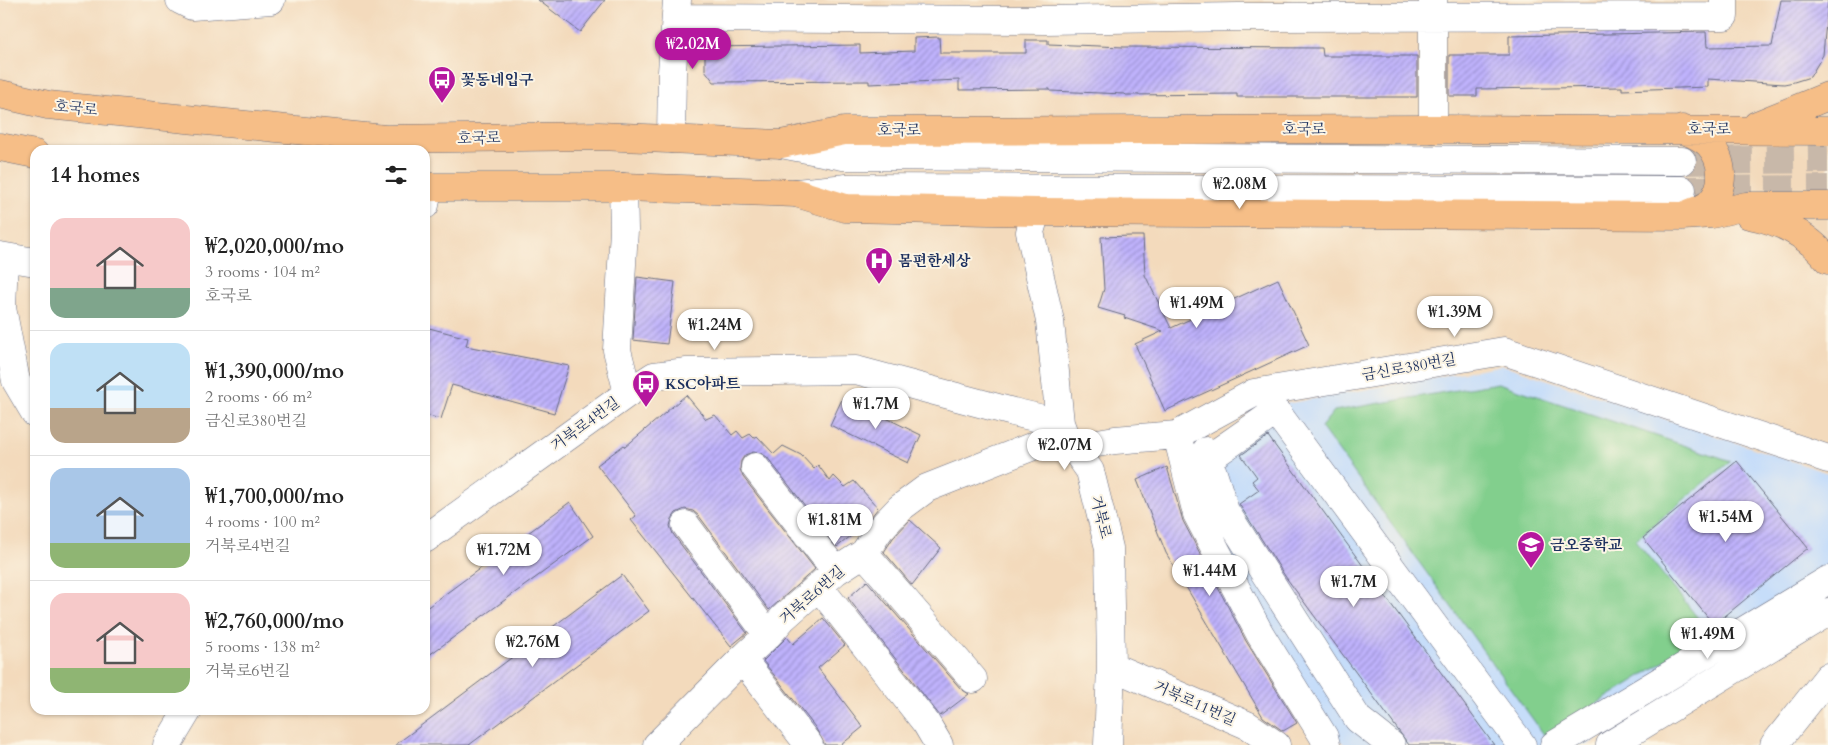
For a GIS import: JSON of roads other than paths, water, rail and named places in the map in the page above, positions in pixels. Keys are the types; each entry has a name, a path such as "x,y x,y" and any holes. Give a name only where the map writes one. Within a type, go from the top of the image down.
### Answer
{"main road":[{"name":"호국로","path":"0,94 48,105 385,139 599,136 781,144 844,131 1433,129 1746,129 1828,131"},
{"path":"1746,129 1828,96"},
{"path":"430,193 622,187 796,193 845,208 1036,212 1682,203 1707,205 1720,188 1722,177 1720,165 1709,144 1696,135 1682,129"},
{"path":"0,147 30,153"},
{"path":"1682,203 1712,214 1749,215 1780,223 1794,230 1828,260"},
{"path":"1712,214 1746,206 1828,206"}],"street":[{"path":"180,0 192,6 271,0"},
{"path":"671,140 672,72 677,9 1433,9 1724,16 1724,0"},
{"path":"1433,9 1433,129"},
{"name":"호국로","path":"781,144 843,156 1682,161"},
{"path":"622,187 624,230 617,350 628,393"},
{"path":"796,193 847,188 1682,203"},
{"name":"거북로","path":"1036,212 1030,232 1050,322 1066,434 1090,471 1109,548 1112,666 1108,745"},
{"path":"30,261 2,257 2,308 16,381 30,405"},
{"name":"금신로380번길","path":"1066,434 1115,440 1177,435 1254,393 1504,351 1828,459"},
{"name":"거북로4번길","path":"430,536 654,376 687,372 856,370 1004,410 1066,434"},
{"path":"1391,745 1358,719 1225,511 1207,455 1271,415 1278,414 1522,745"},
{"name":"거북로6번길","path":"661,744 783,618 828,579 864,553 881,528 900,508 927,488 1066,434"},
{"path":"1177,435 1197,514 1260,634 1324,737 1326,745"},
{"path":"755,468 939,745"},
{"path":"686,525 768,635"},
{"path":"864,553 973,679"},
{"path":"1554,745 1828,580"},
{"path":"1628,741 1828,612"},
{"path":"742,659 809,745"},
{"name":"거북로11번길","path":"1112,666 1246,725 1276,745"},
{"path":"1774,745 1828,677"},
{"path":"167,745 185,715"}],"tunnel":[{"path":"1682,161 1828,159"},
{"path":"1682,190 1828,189"}],"place":[{"name":"꽃동네입구","path":"442,104"},
{"name":"몸편한세상","path":"879,285"},
{"name":"KSC아파트","path":"646,408"},
{"name":"금오중학교","path":"1531,569"}]}
